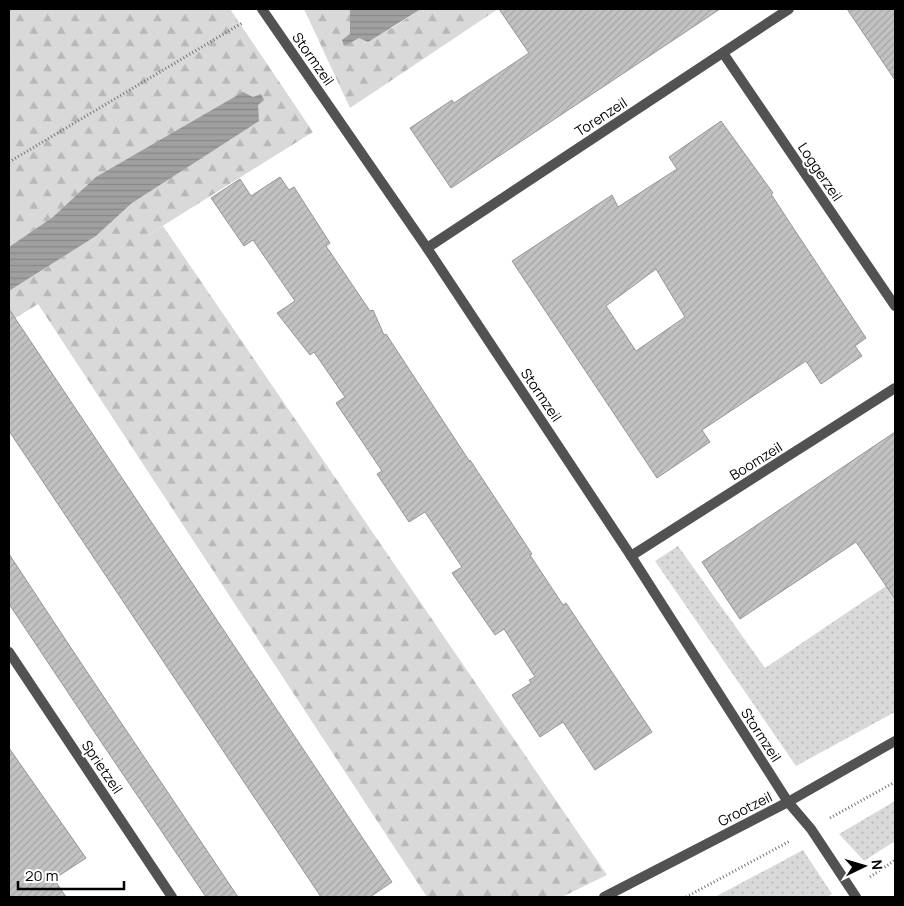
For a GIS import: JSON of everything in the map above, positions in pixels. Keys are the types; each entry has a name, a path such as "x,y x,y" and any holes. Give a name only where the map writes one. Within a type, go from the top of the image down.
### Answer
{"street":[{"name":"Torenzeil","path":"427,248 789,9"},
{"name":"Stormzeil","path":"262,10 427,248 631,556 788,802 811,829 856,897"},
{"name":"Loggerzeil","path":"722,53 895,306"},
{"name":"Boomzeil","path":"631,556 895,388"},
{"name":"Sprietzeil","path":"9,652 172,897"},
{"name":"Grootzeil","path":"604,897 788,802 895,741"}],"path":[{"path":"9,162 262,10"}],"green space":[{"path":"9,9 230,9 313,132 140,240 163,226 607,875 562,897 427,897 38,304 9,322 9,291 96,236 132,203 53,217 9,247"},
{"path":"304,9 350,9 350,35 359,38 392,28 421,9 498,9 350,108"},
{"path":"678,546 765,668 895,580 895,712 796,766 655,561"},
{"path":"895,801 895,841 864,861 839,834"},
{"path":"803,850 832,894 827,897 715,897"}],"shaded area":[{"path":"350,9 421,9 368,42 359,38 344,46 342,40 350,34"},
{"path":"243,92 253,97 261,94 264,100 258,105 259,121 132,203 96,236 9,291 9,247 53,217 96,177"}],"building":[{"path":"499,9 720,9 451,188 410,128 452,100 454,103 529,53"},
{"path":"847,9 895,9 895,80"},
{"path":"721,121 773,193 771,194 866,338 855,346 862,356 821,384 806,361 702,430 710,442 657,478 512,261 612,195 618,207 677,169 669,157","holes":["656,269 685,317 636,351 606,306"]},
{"path":"280,177 289,190 294,187 330,243 326,246 370,311 373,310 384,335 386,334 470,462 470,460 563,605 566,603 652,732 595,770 563,722 540,737 512,695 531,683 529,680 535,677 504,629 495,635 452,573 462,567 425,512 409,522 377,474 382,471 336,403 345,397 314,352 310,355 277,313 295,301 253,240 244,246 211,198 240,179 251,196"},
{"path":"9,309 392,882 370,897 321,897 9,431"},
{"path":"895,432 895,599 856,542 740,619 702,562"},
{"path":"9,554 238,897 206,897 89,724 9,604"},
{"path":"9,748 86,858 54,879 66,897 9,897"}]}
